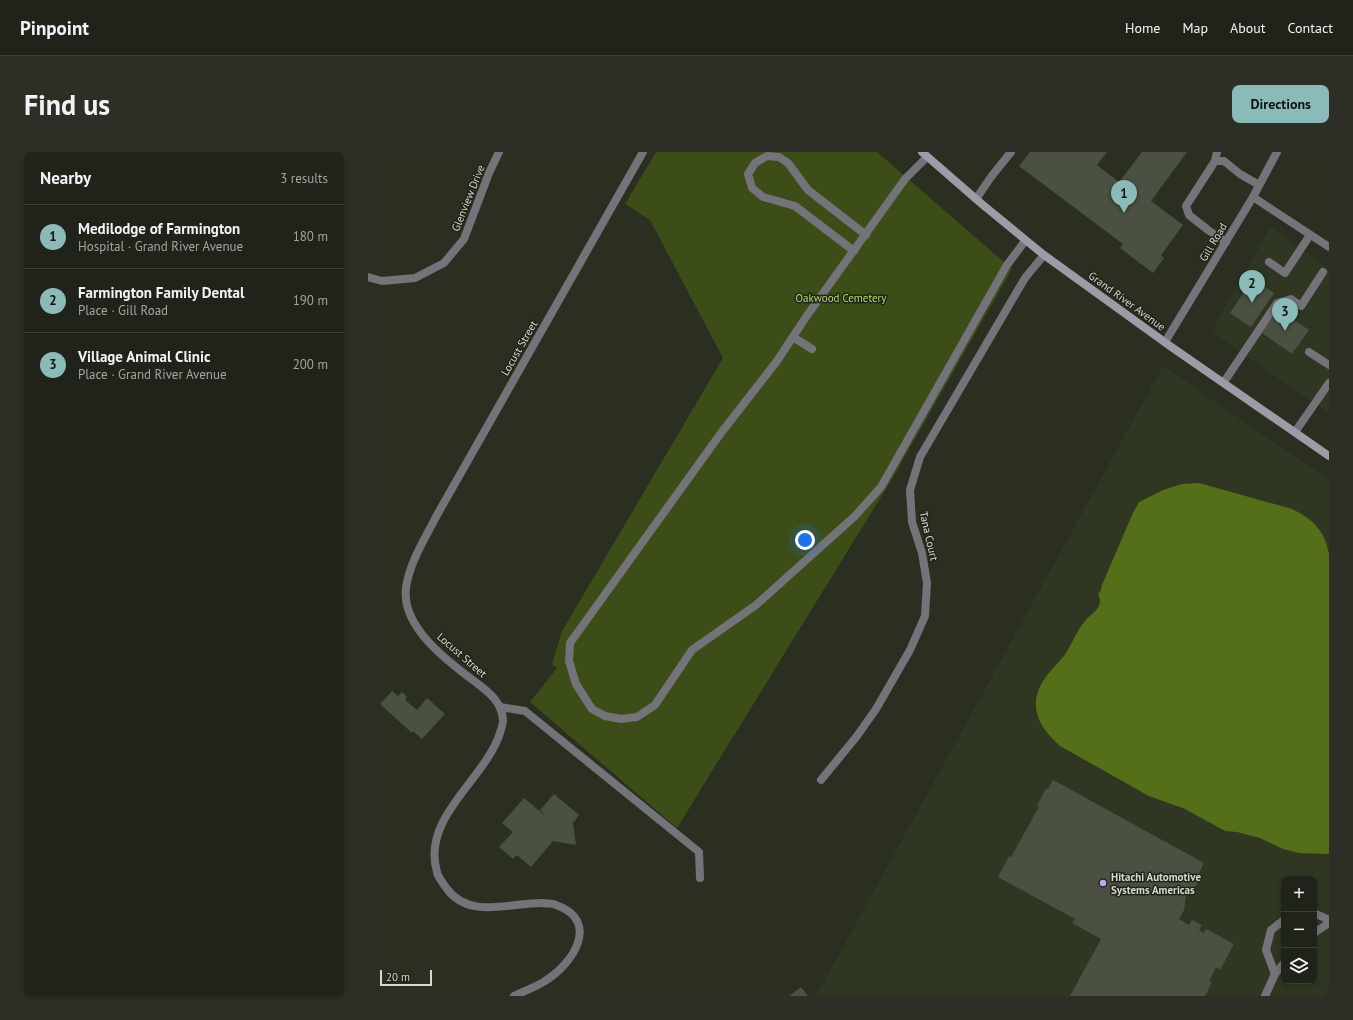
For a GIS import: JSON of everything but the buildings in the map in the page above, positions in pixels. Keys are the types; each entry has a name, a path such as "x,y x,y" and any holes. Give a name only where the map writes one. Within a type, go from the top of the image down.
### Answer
{"main road":[{"name":"Grand River Avenue","path":"924,155 1025,241 1165,342 1329,456"}],"street":[{"name":"Glenview Drive","path":"368,277 382,281 415,278 444,263 464,239 489,173 499,152"},
{"name":"Locust Street","path":"500,707 491,694 436,650 419,630 407,608 406,589 410,569 438,515 643,152"},
{"path":"1217,152 1214,161 1186,206 1189,215 1226,242"},
{"name":"Gill Road","path":"1165,342 1253,197 1278,152"},
{"path":"976,199 1010,153"},
{"path":"924,155 854,251 777,361 721,433 570,644 569,661 576,684 592,708 605,716 621,719 638,717 655,705 692,650 756,605 855,516 881,487 1007,265 1025,241"},
{"path":"854,251 795,206 763,197 752,188 748,174 755,163 767,156 779,157 788,163 808,190 866,235"},
{"path":"1214,161 1224,161 1240,174 1259,185"},
{"path":"1253,197 1329,247"},
{"path":"1269,262 1286,273 1310,235"},
{"name":"Tana Court","path":"821,780 857,736 876,709 910,650 925,616 928,583 922,553 912,522 910,490 920,457 1025,278 1044,255"},
{"path":"1224,382 1277,303 1291,299 1301,306 1323,272"},
{"path":"793,337 812,349"},
{"path":"1309,352 1329,365"},
{"path":"1295,432 1329,383"},
{"path":"514,996 546,981 563,967 580,941 580,932 577,920 568,910 554,904 531,903 492,908 478,907 463,902 451,895 444,884 437,872 434,854 437,837 445,818 496,746 503,721 500,707 525,711 699,852 700,878"},
{"path":"1317,915 1329,922 1317,931"},
{"path":"1276,974 1266,950 1271,930 1281,922"},
{"path":"1265,996 1281,967"}],"shaded area":[{"path":"1271,227 1329,269 1329,413 1211,332"},
{"path":"1163,366 1329,480 1329,996 816,996"},
{"path":"1199,483 1292,509 1306,517 1317,527 1321,532 1327,546 1329,554 1329,854 1299,853 1283,849 1260,838 1237,832 1225,831 1185,809 1149,796 1060,746 1045,730 1037,713 1037,694 1041,684 1064,656 1082,625 1099,606 1100,599 1098,594 1139,502 1163,490 1182,484"}],"green space":[{"name":"Oakwood Cemetery","path":"656,152 877,152 1012,269 892,479 677,828 530,702 557,668 552,664 562,631 723,358 650,220 625,204"}],"place":[{"name":"Medilodge of Farmington","path":"1124,213"},
{"name":"Farmington Family Dental","path":"1252,303"},
{"name":"Village Animal Clinic","path":"1285,331"},
{"name":"Hitachi Automotive Systems Americas","path":"1103,883"}]}
